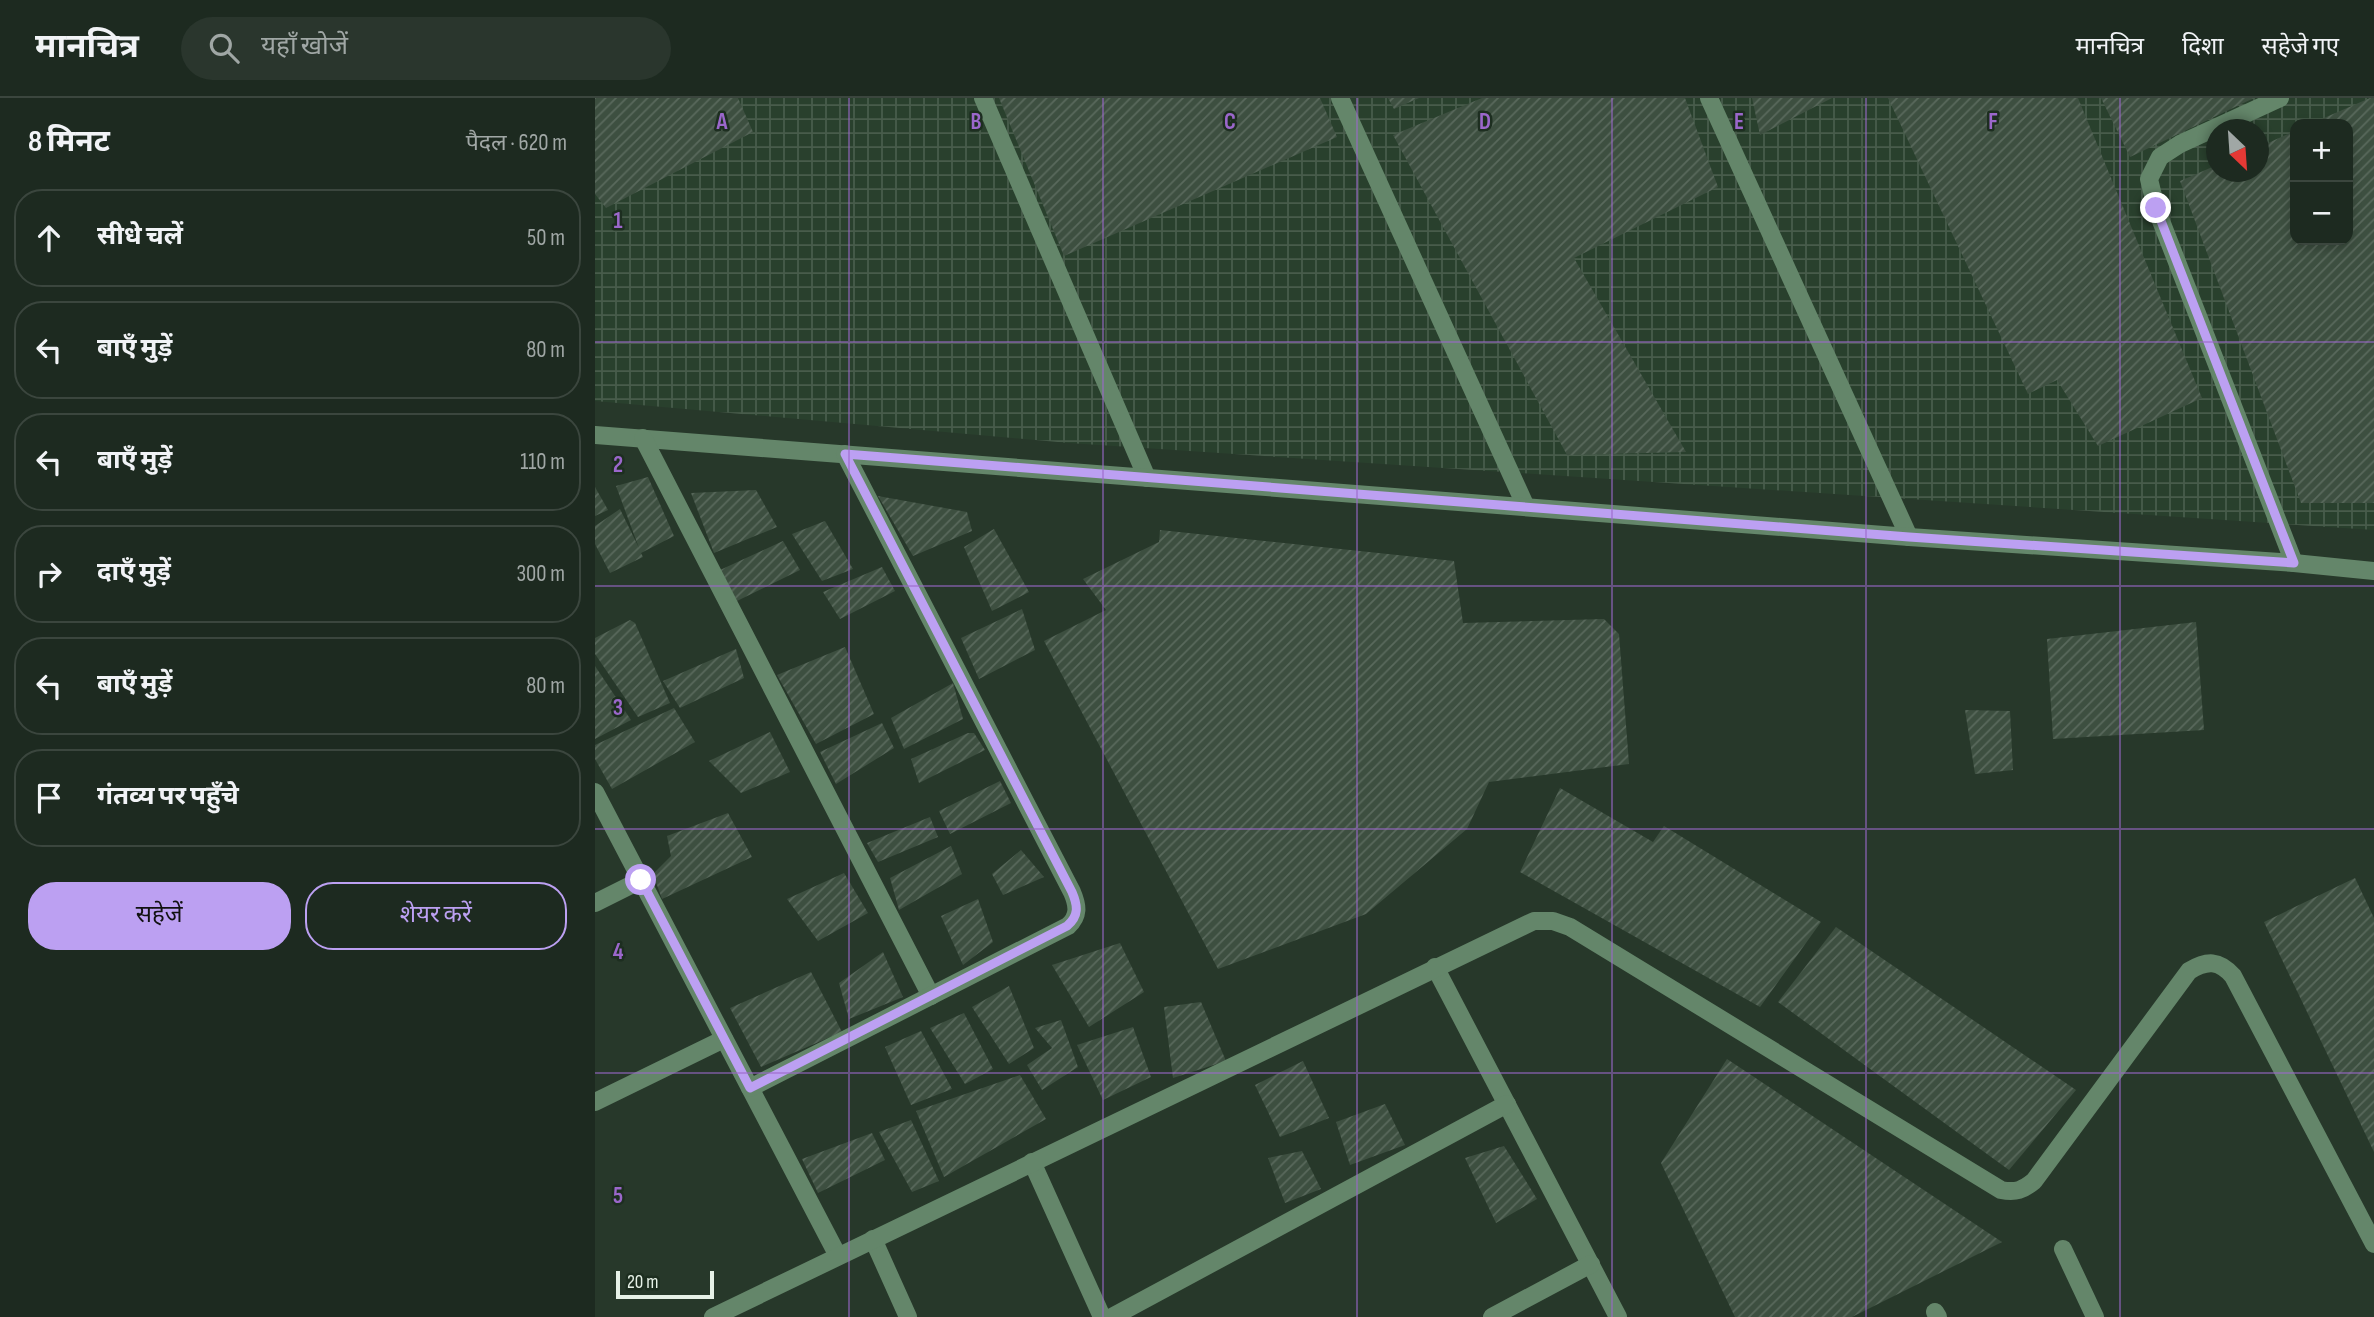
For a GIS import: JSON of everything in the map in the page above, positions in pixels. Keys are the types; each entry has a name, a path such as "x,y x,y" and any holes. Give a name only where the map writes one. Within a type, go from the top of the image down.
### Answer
{"street":[{"path":"983,98 1147,478"},
{"path":"1340,98 1526,507"},
{"path":"1709,98 1909,537"},
{"path":"2280,98 2180,144 2160,157 2149,179 2156,208 2294,563"},
{"path":"595,435 2374,571"},
{"path":"643,438 931,996"},
{"path":"750,1088 1067,926 1075,920 1077,911 1076,901 845,454"},
{"path":"595,792 838,1256"},
{"path":"595,903 641,880"},
{"path":"713,1317 1435,967 1534,922 1553,921 1570,927 2001,1190 2012,1192 2023,1190 2034,1181 2189,971 2201,964 2213,962 2226,968 2233,976 2374,1244"},
{"path":"1435,967 1618,1317"},
{"path":"595,1102 724,1039"},
{"path":"1112,1317 1507,1104"},
{"path":"1032,1162 1102,1317"},
{"path":"873,1239 908,1317"},
{"path":"2063,1249 2095,1317"},
{"path":"1492,1317 1591,1264"}],"shaded area":[{"path":"595,98 2374,98 2374,530 1069,443 595,401"}],"building":[{"path":"595,98 738,98 753,132 606,208 595,194"},
{"path":"999,98 1320,98 1337,137 1064,256"},
{"path":"1388,98 1419,98 1394,109"},
{"path":"1482,98 1685,98 1718,187 1574,258 1686,452 1567,455 1393,135"},
{"path":"1752,98 1832,98 1760,135"},
{"path":"1888,98 2078,98 2202,398 2098,446 2057,380 2028,394"},
{"path":"2101,98 2254,98 2206,119 2130,157"},
{"path":"2374,98 2374,503 2301,503 2180,181 2206,170 2206,182 2269,182 2269,143 2290,133 2290,245 2353,245 2353,119 2322,119"},
{"path":"648,477 674,536 641,553 643,557 610,573 595,544 595,526 620,509 639,548 616,486"},
{"path":"595,487 608,510 595,516"},
{"path":"756,490 777,527 714,553 691,493"},
{"path":"878,496 967,512 972,531 913,556"},
{"path":"825,521 853,569 822,581 792,534"},
{"path":"994,529 1029,592 992,611 964,547"},
{"path":"1160,530 1454,561 1463,623 1604,619 1619,634 1629,764 1489,782 1467,829 1366,914 1218,969 1044,641 1106,610 1083,579 1159,542"},
{"path":"783,541 800,570 737,601 720,570"},
{"path":"882,567 895,591 840,619 823,592"},
{"path":"1022,609 1035,650 979,679 961,638"},
{"path":"630,620 635,623 670,703 638,717 595,654 595,638"},
{"path":"2196,622 2204,730 2053,739 2047,639"},
{"path":"845,647 874,714 816,744 777,675"},
{"path":"736,649 744,678 680,708 663,681"},
{"path":"595,666 631,720 595,739"},
{"path":"953,683 963,719 904,749 891,718"},
{"path":"674,708 695,742 612,789 595,759 595,745"},
{"path":"1965,710 2010,711 2013,770 1975,774"},
{"path":"882,723 894,748 836,784 820,752"},
{"path":"770,732 790,772 741,793 709,761"},
{"path":"968,733 974,733 985,750 919,783 911,759"},
{"path":"1000,781 1011,803 950,834 939,811"},
{"path":"1560,788 1653,842 1664,826 1821,922 1760,1007 1520,872"},
{"path":"728,813 752,857 662,899 653,874 671,856 667,836"},
{"path":"930,817 938,837 878,862 867,843"},
{"path":"951,846 962,874 899,910 890,878"},
{"path":"1021,850 1044,877 1003,895 992,874"},
{"path":"844,873 868,913 818,941 787,899"},
{"path":"2355,878 2374,918 2374,1152 2264,922"},
{"path":"978,899 993,942 963,965 941,916"},
{"path":"1836,927 2076,1090 2009,1170 1778,1002"},
{"path":"1120,943 1144,992 1089,1027 1052,965"},
{"path":"883,952 903,997 849,1019 839,983"},
{"path":"811,972 842,1032 761,1067 730,1008"},
{"path":"1009,986 1034,1048 1009,1064 972,1007"},
{"path":"1201,1002 1226,1061 1173,1078 1164,1007"},
{"path":"964,1013 993,1069 965,1084 930,1028"},
{"path":"1061,1020 1078,1067 1042,1090 1027,1065 1052,1048 1035,1028"},
{"path":"1133,1027 1151,1077 1103,1100 1077,1045"},
{"path":"921,1031 952,1089 911,1105 885,1047"},
{"path":"1727,1059 2002,1242 1852,1317 1735,1317 1661,1163"},
{"path":"1303,1061 1329,1118 1280,1137 1255,1085"},
{"path":"1020,1075 1046,1119 944,1177 916,1111"},
{"path":"1385,1104 1405,1145 1350,1165 1336,1122"},
{"path":"911,1120 939,1181 912,1192 879,1132"},
{"path":"872,1133 885,1160 818,1193 802,1159"},
{"path":"1504,1146 1537,1199 1496,1223 1465,1158"},
{"path":"1302,1151 1321,1189 1285,1203 1268,1158"}],"route":[{"path":"641,880 750,1088 1075,920 1076,901 1072,892 845,454 1909,537 2294,563 2156,208"}]}
